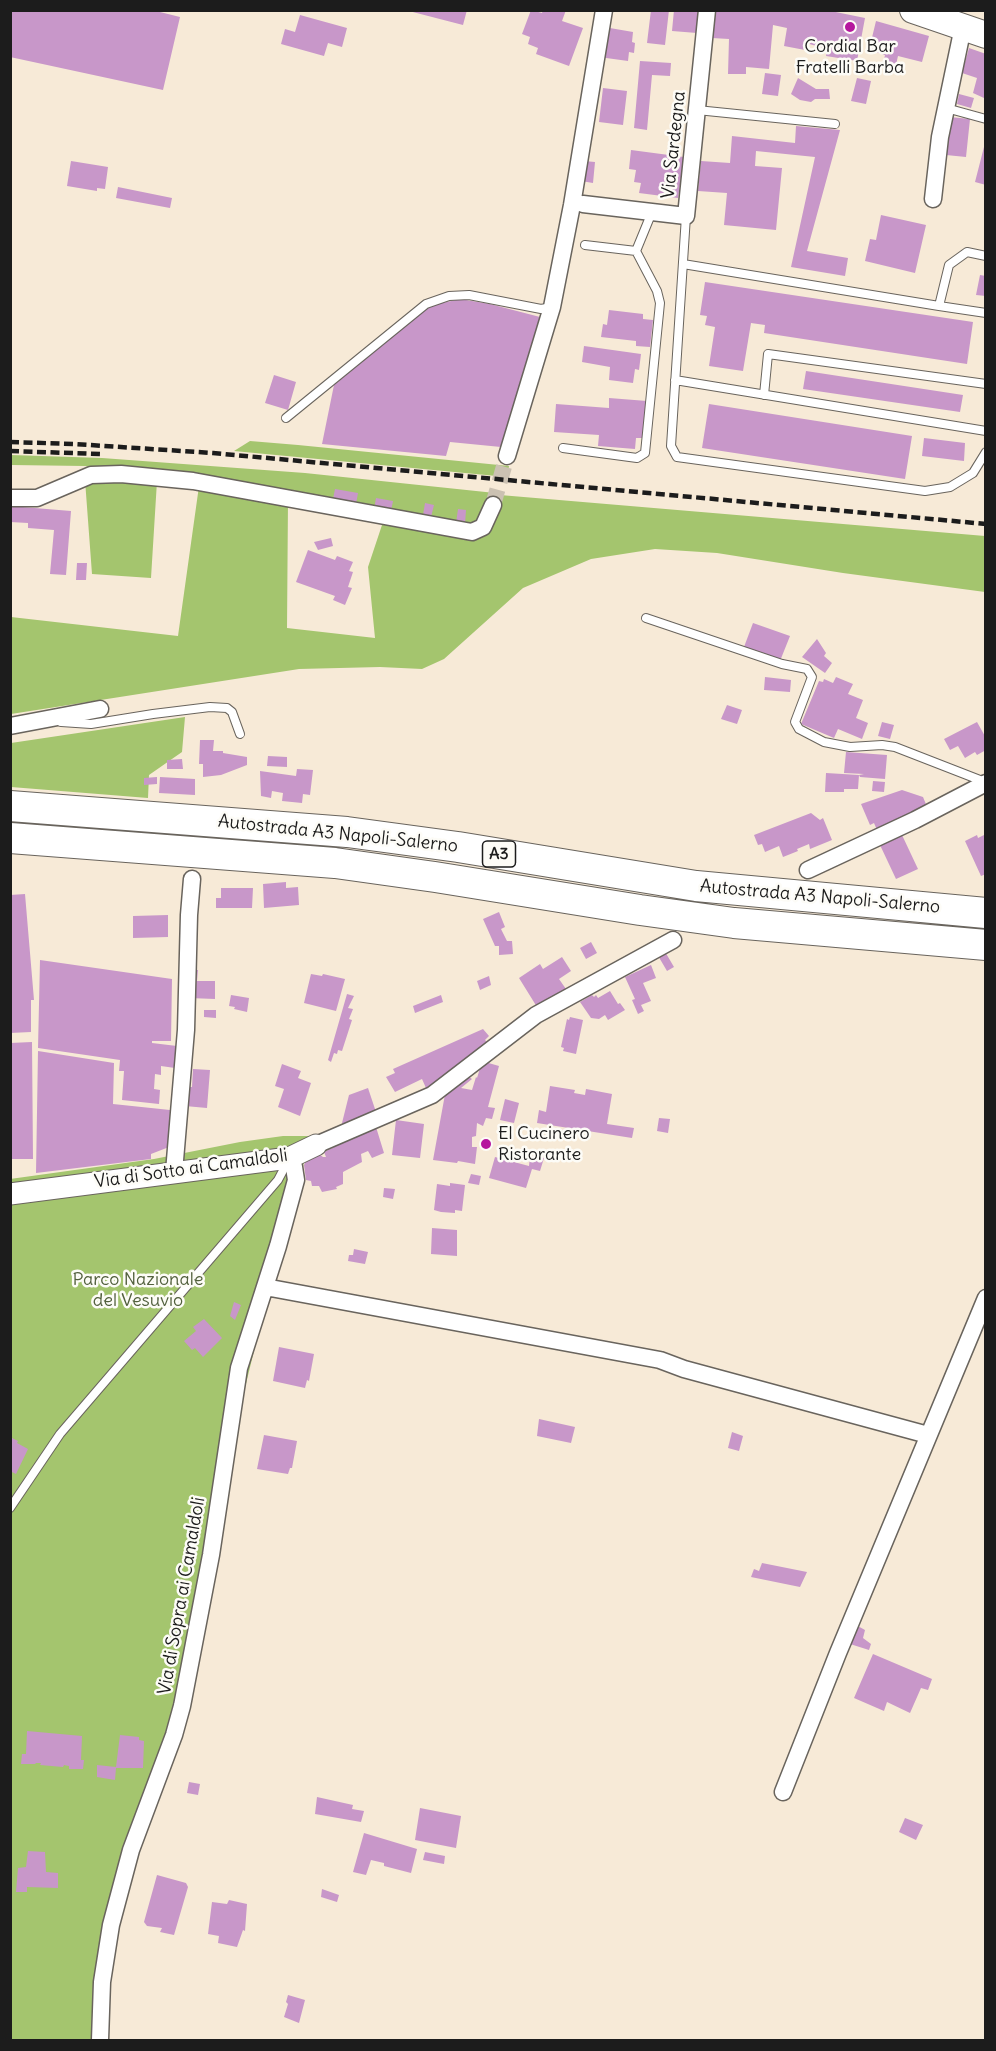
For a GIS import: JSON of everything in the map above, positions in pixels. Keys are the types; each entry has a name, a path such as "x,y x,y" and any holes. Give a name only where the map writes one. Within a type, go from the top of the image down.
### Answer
{"highway":[{"name":"Autostrada A3 Napoli-Salerno","path":"10,806 347,832 458,847 696,886 986,913"},
{"name":"Autostrada A3 Napoli-Salerno","path":"10,838 336,863 640,910 734,922 986,945"}],"main road":[{"path":"913,10 974,31"}],"street":[{"path":"507,456 552,307 572,205 604,10"},
{"name":"Via Sardegna","path":"583,204 686,216 706,10"},
{"path":"933,199 940,137 946,108 974,31"},
{"path":"10,498 37,498 91,475 121,474 193,481 472,532 483,527 493,505"},
{"path":"10,726 100,709"},
{"path":"808,870 915,820 986,783"},
{"path":"174,1172 186,1030 192,879"},
{"name":"Via di Sotto ai Camaldoli","path":"10,1194 290,1158 432,1095 536,1015 673,940"},
{"name":"Via di Sopra ai Camaldoli","path":"100,2040 102,1982 111,1925 131,1850 174,1735 182,1706 211,1555 239,1368 296,1180 290,1158"},
{"path":"265,1287 660,1360 695,1372 928,1435"},
{"path":"783,1792 838,1653 986,1298"}],"lane":[{"path":"946,108 986,119"},
{"path":"697,110 835,124"},
{"path":"563,448 638,458 645,453 660,303 657,291 636,250 652,212"},
{"path":"686,216 671,446 676,457 925,491 950,487 973,473 986,452"},
{"path":"585,245 636,250"},
{"path":"939,306 949,265 967,252 986,256"},
{"path":"683,264 986,313"},
{"path":"286,418 426,304 449,296 469,295 541,309 552,307"},
{"path":"764,395 768,354 986,384"},
{"path":"675,380 986,431"},
{"path":"646,618 782,664 807,669 812,677 795,722 799,729 824,742 850,747 882,745 895,747 986,783"},
{"path":"36,721 91,724 210,707 227,708 232,712 240,734"},
{"path":"10,1508 60,1434 278,1180 290,1158"}],"green space":[{"path":"250,441 509,466 507,477 234,451"},
{"path":"11,455 102,458 305,473 495,493 483,522 471,528 194,476 85,466 11,465"},
{"path":"85,480 157,481 151,578 92,574"},
{"path":"199,486 288,500 287,628 375,638 368,567 383,522 489,524 500,495 985,536 985,592 717,553 655,549 591,559 523,588 444,659 422,669 380,667 299,669 11,714 11,617 178,636"},
{"path":"185,717 182,752 149,775 148,798 11,787 11,743"},
{"name":"Parco Nazionale del Vesuvio","path":"283,1136 309,1136 303,1167 268,1293 244,1392 158,1800 131,1874 111,1958 105,2040 11,2040 10,1179 154,1159"}],"building":[{"path":"10,10 152,10 180,17 163,90 10,57"},
{"path":"405,10 467,10 463,25"},
{"path":"531,10 542,13 543,10 566,10 562,21 583,28 569,66 536,54 538,48 528,44 530,37 522,34"},
{"path":"651,10 669,10 665,45 647,43"},
{"path":"674,10 698,10 697,33 672,31"},
{"path":"715,10 826,10 865,18 857,61 826,56 827,49 806,43 805,50 784,46 787,28 773,25 769,69 746,67 746,74 728,74 729,39 712,38"},
{"path":"300,15 347,28 342,47 328,43 324,56 281,44 285,29 295,32"},
{"path":"876,21 929,36 922,62 898,56 895,69 883,65 885,55 869,50"},
{"path":"604,27 633,32 634,53 629,52 628,61 599,57"},
{"path":"969,48 986,54 984,98 973,93 977,78 962,73"},
{"path":"640,61 671,63 670,76 652,75 647,130 634,128"},
{"path":"765,73 781,75 778,96 762,94"},
{"path":"798,78 816,89 829,89 830,99 815,99 811,102 800,100 791,94"},
{"path":"857,78 871,81 866,104 851,101"},
{"path":"603,88 627,91 623,125 599,122"},
{"path":"959,94 974,98 971,108 957,104"},
{"path":"950,117 970,119 966,157 946,155"},
{"path":"796,126 840,130 807,251 848,258 845,276 791,267 815,157 756,151 755,166 782,168 776,230 724,225 727,193 698,191 701,161 730,163 732,136 795,143"},
{"path":"986,143 986,185 975,182"},
{"path":"631,150 684,157 678,198 639,193 641,183 634,182 636,170 629,169"},
{"path":"71,161 108,167 105,189 97,188 97,191 67,186"},
{"path":"584,161 595,162 593,183 581,181"},
{"path":"118,187 172,198 170,208 116,198"},
{"path":"881,215 926,225 915,273 865,261 870,239 876,240"},
{"path":"980,275 986,276 986,296 976,295"},
{"path":"705,282 973,322 967,364 764,333 765,325 751,323 743,371 709,366 715,327 705,325 707,316 700,315"},
{"path":"460,299 540,317 501,447 450,442 446,456 322,444 334,385 429,306"},
{"path":"609,310 643,314 643,319 653,320 650,347 636,346 636,341 601,337 603,324 607,325"},
{"path":"584,346 641,354 639,370 635,369 633,383 609,380 610,367 582,362"},
{"path":"806,371 963,395 960,412 803,389"},
{"path":"274,375 296,382 288,410 265,403"},
{"path":"609,398 647,401 644,438 636,438 635,449 598,446 599,435 554,432 556,404 609,408"},
{"path":"709,404 912,436 905,479 702,448"},
{"path":"924,438 965,443 964,461 922,456"},
{"path":"335,489 358,493 356,504 333,499"},
{"path":"376,498 393,501 391,511 374,509"},
{"path":"425,503 434,505 431,517 423,515"},
{"path":"10,506 71,511 66,575 50,574 54,530 28,528 28,523 10,522"},
{"path":"458,509 466,510 465,524 456,523"},
{"path":"331,538 333,546 318,550 314,542"},
{"path":"308,550 335,560 337,556 353,562 349,571 353,572 348,587 352,588 345,605 333,600 335,596 296,582"},
{"path":"77,563 87,563 86,580 76,580"},
{"path":"753,623 790,636 780,661 744,647"},
{"path":"817,639 826,653 824,656 832,663 825,673 802,657"},
{"path":"765,677 791,680 790,692 764,690"},
{"path":"836,677 853,684 848,694 863,700 856,718 868,723 862,739 838,729 834,738 801,724 819,681 823,682 824,679 833,683"},
{"path":"727,705 742,710 737,724 721,719"},
{"path":"882,722 894,725 890,739 878,736"},
{"path":"977,722 986,738 986,750 977,755 975,752 965,758 958,746 950,750 944,739"},
{"path":"200,740 214,740 213,751 247,757 247,765 221,775 203,777 203,764 199,764"},
{"path":"846,752 887,755 885,779 860,777 859,775 864,774 844,773"},
{"path":"268,756 287,757 287,767 267,766"},
{"path":"182,759 183,769 167,769 167,760"},
{"path":"297,769 313,770 310,795 303,794 302,803 282,801 283,793 272,791 271,798 261,796 260,771 296,776"},
{"path":"826,773 859,775 858,789 825,792"},
{"path":"157,777 157,784 144,785 144,778"},
{"path":"160,777 195,779 195,795 159,793"},
{"path":"873,781 885,782 884,792 872,791"},
{"path":"902,790 923,797 928,809 877,830 874,823 870,825 861,804"},
{"path":"811,813 820,820 823,818 832,840 810,849 809,844 783,857 779,846 765,852 762,844 758,845 754,835"},
{"path":"986,834 986,874 981,876 965,841 977,835 978,838"},
{"path":"902,835 918,869 896,879 880,845"},
{"path":"286,882 286,888 298,887 299,905 264,908 263,884"},
{"path":"221,888 253,888 252,908 216,908 216,898 221,898"},
{"path":"25,894 34,1000 31,1000 31,1032 10,1033 10,895"},
{"path":"499,912 505,927 501,929 507,941 512,941 513,954 499,955 499,946 495,946 483,919"},
{"path":"168,915 168,937 133,938 133,916"},
{"path":"591,942 597,953 586,959 580,948"},
{"path":"664,950 674,967 667,971 657,954"},
{"path":"562,957 571,971 559,979 566,989 537,1007 519,978 540,964 543,969"},
{"path":"40,960 172,979 171,1041 152,1041 152,1043 177,1046 175,1068 161,1066 161,1075 155,1074 154,1089 160,1090 159,1104 122,1100 124,1071 119,1071 120,1060 38,1048"},
{"path":"651,965 656,978 643,983 651,1001 641,1005 644,1011 638,1014 632,1000 635,999 625,977"},
{"path":"190,970 198,970 197,981 215,981 215,999 189,998"},
{"path":"311,974 345,979 336,1011 304,1003"},
{"path":"489,976 491,985 480,990 477,981"},
{"path":"610,991 625,1010 608,1020 605,1015 599,1019 591,1018 580,1002 592,995 598,998"},
{"path":"347,994 354,996 348,1008 353,1009 349,1019 352,1020 342,1051 338,1050 337,1054 334,1053 331,1062 328,1060"},
{"path":"231,995 249,998 247,1012 229,1006"},
{"path":"441,995 443,1002 415,1013 413,1006"},
{"path":"204,1010 216,1010 216,1018 204,1017"},
{"path":"570,1017 583,1020 576,1054 563,1051 564,1048 561,1047 567,1019 569,1020"},
{"path":"483,1029 489,1036 485,1040 487,1042 443,1081 426,1088 422,1079 395,1092 386,1077 395,1073 393,1069"},
{"path":"32,1042 33,1159 10,1159 10,1043"},
{"path":"38,1051 114,1063 113,1104 170,1110 169,1147 151,1154 151,1159 36,1173"},
{"path":"485,1062 499,1066 488,1107 495,1108 492,1119 486,1118 483,1126 477,1123 476,1136 472,1137 472,1147 477,1147 475,1164 433,1160 446,1089 465,1074 472,1079 461,1088 472,1090 481,1065 484,1066"},
{"path":"282,1064 301,1071 298,1078 311,1083 300,1116 278,1107 284,1089 275,1086"},
{"path":"193,1069 210,1070 207,1108 185,1106 186,1087 192,1087"},
{"path":"550,1086 575,1090 574,1093 585,1095 586,1089 612,1094 607,1124 634,1128 632,1138 537,1123 539,1110 546,1112"},
{"path":"368,1088 376,1112 346,1127 342,1123 349,1095"},
{"path":"505,1099 519,1103 514,1123 500,1120"},
{"path":"659,1118 670,1119 668,1133 657,1131"},
{"path":"396,1120 424,1124 420,1158 392,1155"},
{"path":"376,1127 384,1153 372,1158 368,1151 361,1154 362,1162 343,1172 343,1184 336,1187 337,1189 322,1192 319,1186 312,1186 311,1181 306,1180 304,1165 308,1157 319,1154 326,1157 324,1152"},
{"path":"538,1155 544,1158 540,1171 532,1169 526,1188 489,1178 495,1157 529,1166 530,1156 538,1158"},
{"path":"471,1174 481,1176 479,1185 468,1183"},
{"path":"450,1183 465,1185 462,1211 455,1210 455,1213 434,1210 437,1184 450,1186"},
{"path":"384,1188 395,1189 393,1199 383,1197"},
{"path":"432,1228 457,1230 457,1256 431,1254"},
{"path":"354,1249 368,1252 365,1264 348,1261"},
{"path":"234,1302 241,1305 235,1320 230,1316"},
{"path":"204,1319 222,1338 203,1357 184,1341 196,1331 193,1327"},
{"path":"279,1347 314,1354 309,1381 307,1380 305,1388 273,1381"},
{"path":"539,1419 575,1427 571,1443 537,1436"},
{"path":"732,1432 743,1436 739,1451 728,1448"},
{"path":"264,1435 297,1441 292,1468 288,1474 257,1469"},
{"path":"10,1437 28,1449 16,1474 10,1471"},
{"path":"762,1563 807,1572 800,1587 751,1577 754,1569 759,1571"},
{"path":"856,1625 865,1630 863,1638 871,1644 869,1650 850,1644"},
{"path":"873,1654 932,1679 928,1690 921,1688 910,1713 887,1702 884,1711 854,1698"},
{"path":"27,1731 82,1736 83,1769 69,1769 69,1766 64,1765 63,1767 40,1765 41,1763 21,1764 22,1754 26,1754"},
{"path":"120,1735 139,1737 139,1740 144,1741 143,1768 116,1768 115,1780 97,1777 97,1765 116,1767"},
{"path":"189,1782 200,1784 198,1795 187,1793"},
{"path":"317,1797 353,1805 352,1809 364,1811 361,1822 315,1814"},
{"path":"420,1808 461,1816 456,1848 415,1840"},
{"path":"905,1818 923,1825 916,1840 899,1832"},
{"path":"364,1833 417,1849 411,1873 371,1860 366,1875 353,1872"},
{"path":"28,1851 45,1852 46,1872 58,1873 58,1888 27,1887 27,1892 16,1892 18,1868 26,1867"},
{"path":"425,1852 445,1856 444,1864 423,1860"},
{"path":"157,1875 186,1883 188,1887 174,1935 160,1932 162,1928 147,1926 144,1922"},
{"path":"322,1889 339,1895 337,1902 321,1897"},
{"path":"229,1900 247,1904 245,1931 243,1930 237,1947 218,1943 219,1936 208,1934 212,1902 227,1904"},
{"path":"288,1995 305,2000 299,2023 284,2017"}],"tunnel":[{"path":"493,505 507,456"}],"railway":[{"path":"10,442 213,453 986,524"},
{"path":"10,451 101,454"}],"place":[{"name":"Cordial Bar Fratelli Barba","path":"850,27"},
{"name":"El Cucinero Ristorante","path":"486,1144"}]}
